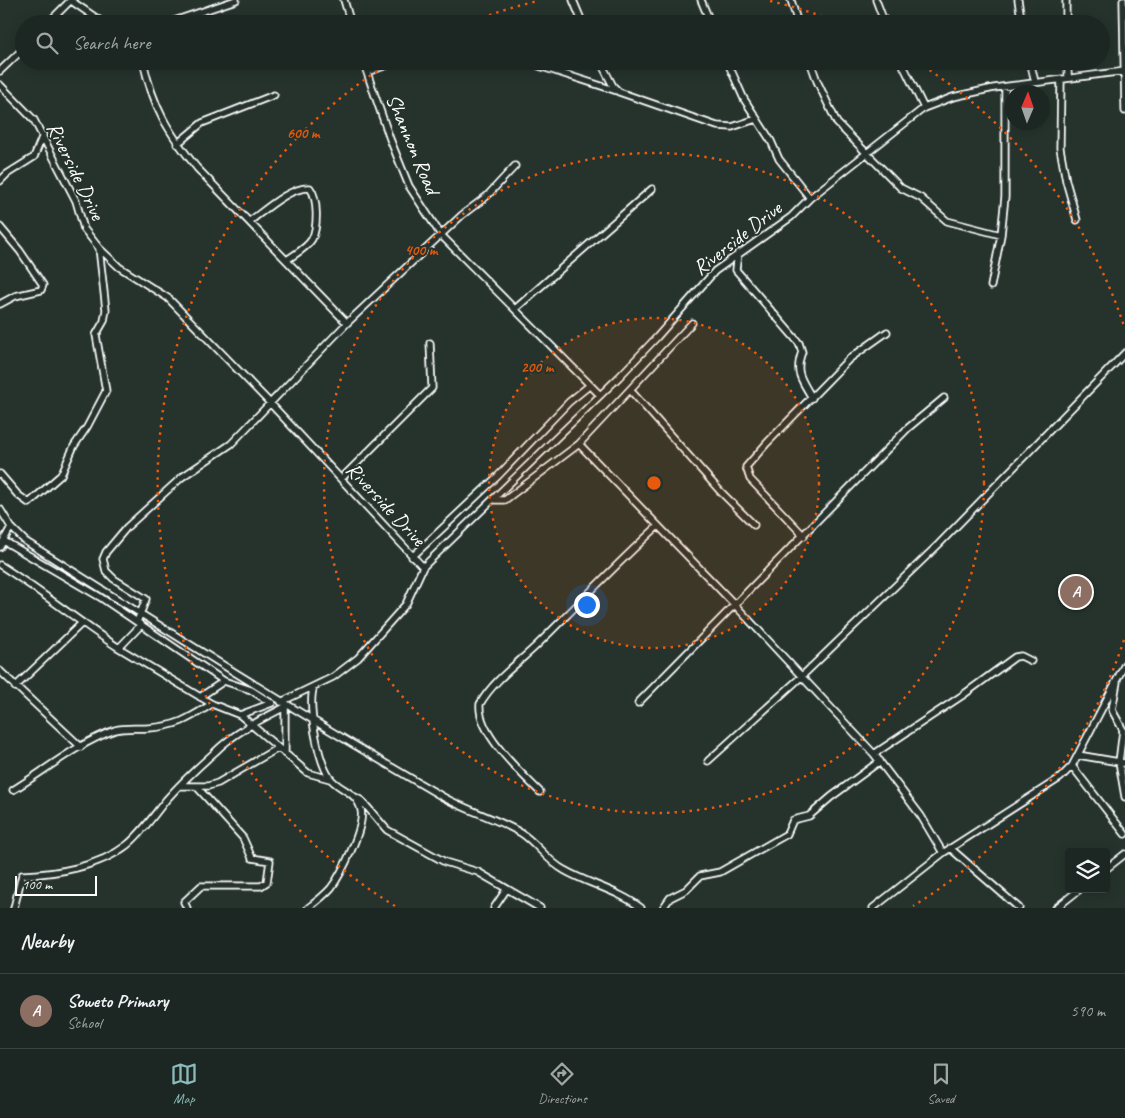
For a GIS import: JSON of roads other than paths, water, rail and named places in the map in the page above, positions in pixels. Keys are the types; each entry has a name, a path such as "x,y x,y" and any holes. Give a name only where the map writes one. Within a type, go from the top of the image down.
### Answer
{"street":[{"path":"56,15 70,0 92,15"},
{"path":"192,15 236,0"},
{"path":"344,0 348,15"},
{"path":"573,0 579,15"},
{"path":"701,0 707,15"},
{"path":"791,0 795,15"},
{"path":"876,0 882,15"},
{"path":"1018,0 1020,15"},
{"path":"1066,0 1066,15"},
{"path":"1123,0 1125,111"},
{"path":"0,72 15,57"},
{"path":"145,70 156,110 177,144 197,168 347,323"},
{"path":"367,72 373,70"},
{"path":"551,70 717,126 732,127 756,119"},
{"path":"605,70 619,92"},
{"path":"731,70 737,86 771,141 779,159 810,198"},
{"path":"813,70 838,123 853,141 868,152 902,188 921,198 947,221 1001,235"},
{"path":"905,70 924,108"},
{"path":"1032,70 1035,82"},
{"path":"1068,70 1068,78"},
{"name":"Riverside Drive","path":"1017,85 1124,71"},
{"name":"Shannon Road","path":"367,72 390,140 410,186 441,235 599,394"},
{"path":"596,85 609,78"},
{"path":"1061,79 1060,148 1066,181 1077,220"},
{"name":"Riverside Drive","path":"0,85 34,120 76,201 84,229 99,248 119,267 168,298 270,403 423,567 570,426 599,394 657,337 714,271 791,217 810,198 855,165 868,152 924,108 953,97 1005,87"},
{"path":"177,144 202,123 274,95"},
{"path":"990,286 1001,235 1005,197 1005,130"},
{"path":"0,181 34,157 42,135"},
{"path":"119,648 139,623 146,599 114,579 106,570 103,559 106,552 127,528 182,477 231,444 347,323 441,235 488,196 515,166"},
{"path":"250,221 283,197 305,187 310,188 313,192 315,207 315,227 312,240 287,260"},
{"path":"516,309 652,190"},
{"path":"0,227 20,251 43,285 41,290 15,296 0,304"},
{"path":"0,474 18,495 29,502 60,475 74,446 103,398 106,383 96,335 104,321 106,310 99,248"},
{"path":"738,253 736,270 799,343 802,352 798,362 798,374 812,398"},
{"path":"495,500 505,500 578,444 631,391 692,323"},
{"path":"804,536 750,478 746,467 849,359 887,332"},
{"path":"341,479 432,388 430,342"},
{"path":"708,761 939,544 1125,353"},
{"path":"412,557 513,461 569,402 590,385"},
{"path":"631,391 725,497 754,525"},
{"path":"638,703 908,428 944,398"},
{"path":"578,444 735,605 874,754 921,816 943,853"},
{"path":"0,509 11,527 25,541 285,704 450,800 524,835 560,868 606,891 621,895 641,908"},
{"path":"11,527 2,544 92,592 224,681 251,690 271,703"},
{"path":"540,792 490,735 482,722 480,704 494,685 537,645 612,568 657,527"},
{"path":"0,565 38,589 82,623 119,648 212,704 240,715 308,773 330,779 362,801 387,830 445,862 478,872 506,890 540,908"},
{"path":"14,908 22,875 61,871 117,852 134,838 180,786 215,751 251,725 314,686 345,670 392,622 406,604 423,567"},
{"path":"15,686 82,623"},
{"path":"874,754 963,695 1015,657 1021,656 1031,660"},
{"path":"873,908 950,848 1010,808 1052,785 1072,766 1125,664"},
{"path":"0,671 81,746"},
{"path":"1118,675 1112,710 1123,730 1122,762 1125,797"},
{"path":"200,697 224,681"},
{"path":"314,686 311,700 314,722 324,764 330,779"},
{"path":"240,715 271,703 285,704"},
{"path":"13,790 81,746 121,728 154,727 185,722 212,704"},
{"path":"285,704 285,754"},
{"path":"180,786 197,786 221,782 278,748"},
{"path":"1078,755 1122,762"},
{"path":"663,908 670,898 686,890 700,876 720,872 787,834 793,820 809,816 830,797 880,761"},
{"path":"1072,766 1125,834"},
{"path":"187,908 184,902 201,886 261,886 267,882 270,861 252,858 243,838 197,786"},
{"path":"308,908 324,896 333,886 354,844 361,816 355,797"},
{"path":"950,848 1018,908"},
{"path":"1110,866 1125,854"},
{"path":"494,908 506,890"},
{"path":"1056,908 1075,893"}],"place":[{"name":"Soweto Primary","path":"1076,592"}]}
